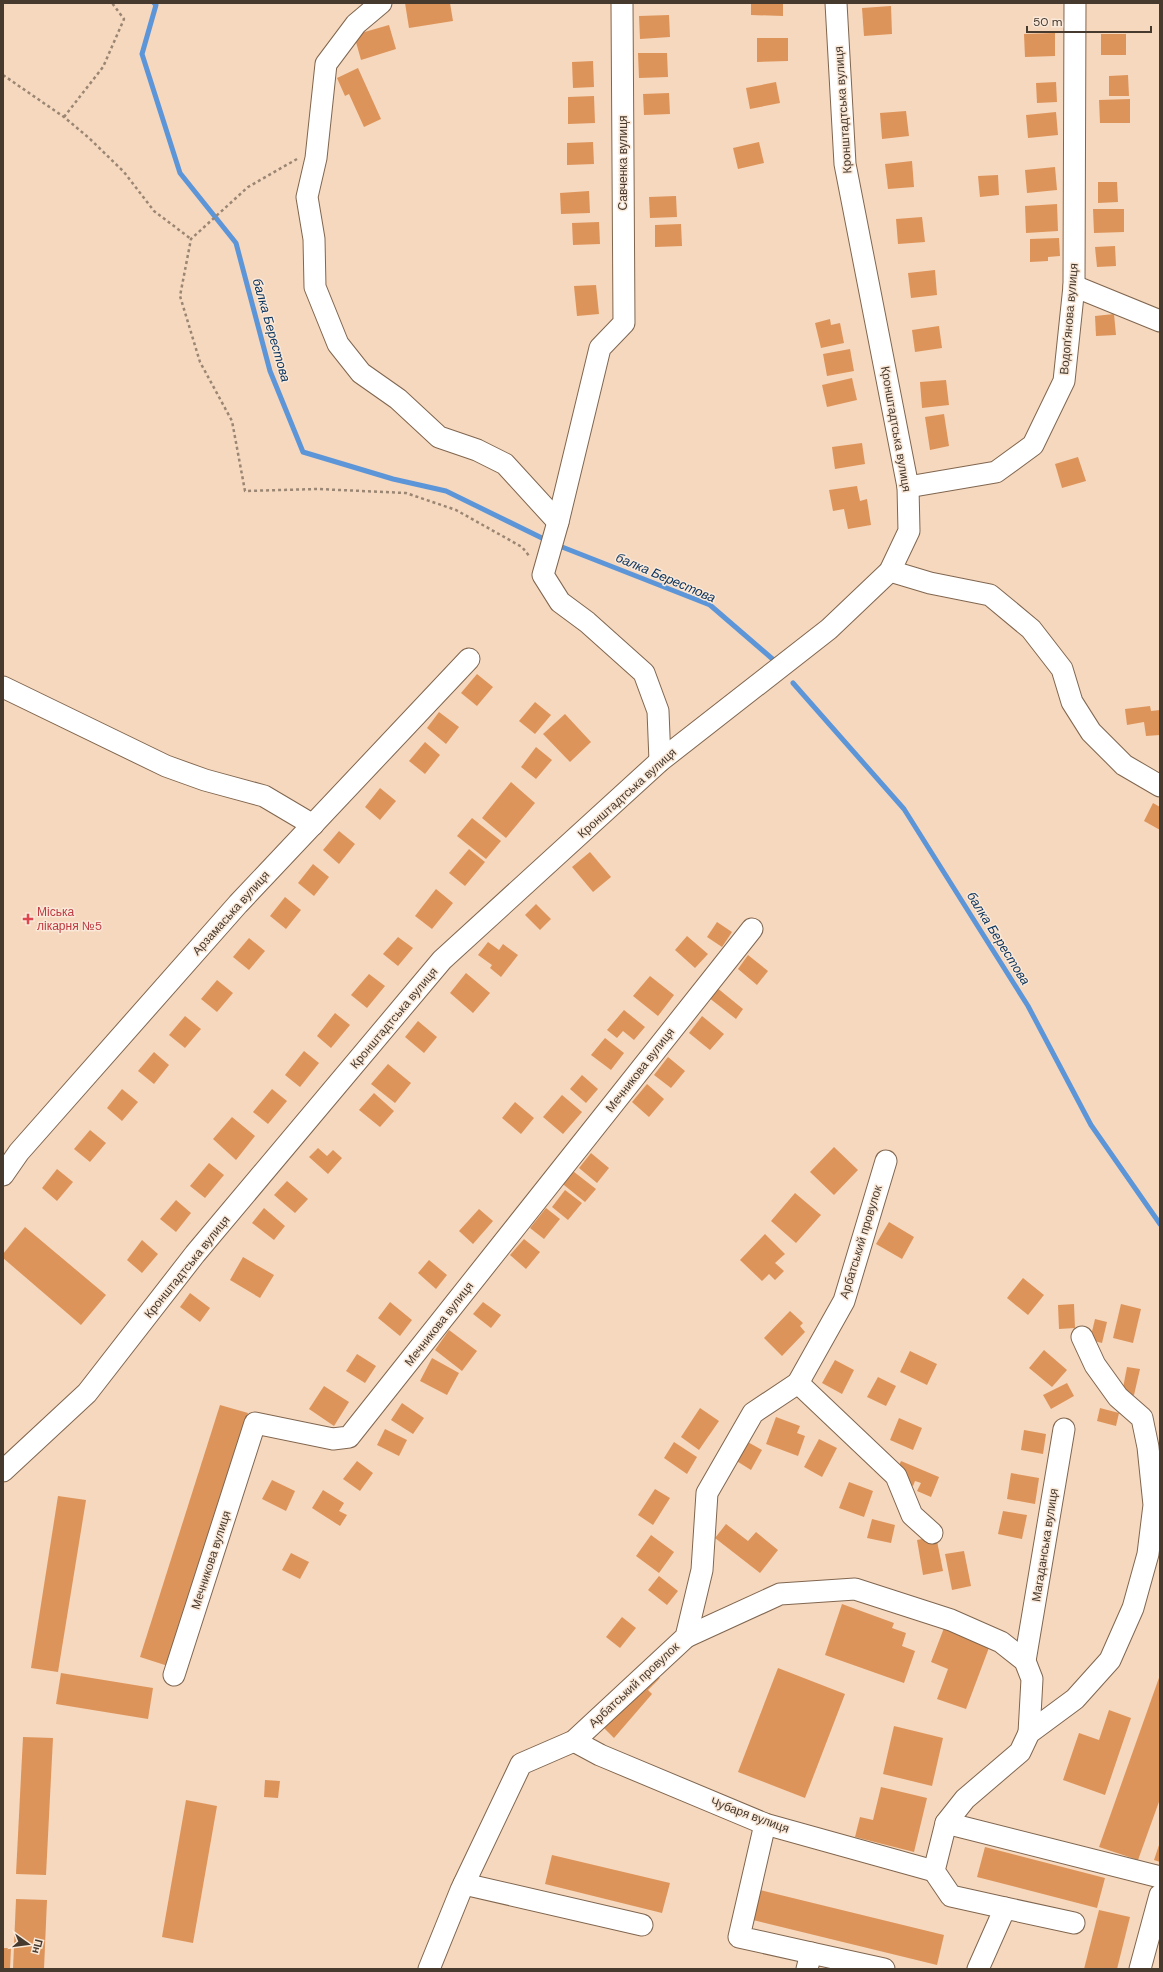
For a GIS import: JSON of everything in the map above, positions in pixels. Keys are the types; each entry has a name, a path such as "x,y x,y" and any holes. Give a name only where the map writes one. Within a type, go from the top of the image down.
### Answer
{"street":[{"path":"381,3 356,24 326,64 316,158 307,197 314,239 315,287 338,344 361,373 398,399 439,437 477,450 505,464 558,522 543,575 560,602 587,622 644,673 658,711 660,761"},
{"name":"Савченка вулиця","path":"558,522 600,348 624,323 622,3"},
{"name":"Кронштадтська вулиця","path":"3,1471 87,1393 195,1254 442,960 660,761 829,629 890,571 909,531 908,487 845,164 836,3"},
{"name":"Водоп’янова вулиця","path":"908,487 996,472 1033,445 1064,381 1074,286 1075,3"},
{"path":"1074,286 1160,321"},
{"path":"890,571 930,583 990,595 1031,629 1062,669 1072,702 1091,732 1124,765 1160,786"},
{"name":"Арзамаська вулиця","path":"3,1175 19,1152 196,951 469,659"},
{"path":"3,686 166,766 205,780 264,796 313,825"},
{"name":"Мечникова вулиця","path":"174,1675 255,1423 333,1439 348,1437 752,929"},
{"name":"Арбатський провулок","path":"429,1969 464,1884 521,1764 574,1741 686,1637 702,1570 707,1493 753,1413 798,1383 844,1301 886,1161"},
{"path":"1029,1733 1075,1699 1110,1660 1133,1608 1148,1554 1154,1504 1148,1447 1142,1418 1118,1397 1095,1365 1082,1337"},
{"path":"798,1383 896,1476 912,1515 932,1533"},
{"name":"Магаданська вулиця","path":"1025,1661 1064,1429"},
{"path":"686,1637 780,1594 855,1589 951,1620 1001,1642 1025,1661 1032,1679 1029,1733 1020,1752 965,1799 946,1822 934,1871 951,1896 1074,1923"},
{"name":"Чубаря вулиця","path":"574,1741 600,1754 765,1824 934,1871"},
{"path":"946,1822 1160,1877"},
{"path":"765,1824 739,1937 809,1961 884,1969"},
{"path":"464,1884 642,1925"},
{"path":"1140,1969 1160,1895"},
{"path":"978,1969 1005,1908"}],"path":[{"path":"64,117 103,67 124,19 112,3"},
{"path":"3,75 64,117 89,138 124,172 154,211 191,238"},
{"path":"317,148 248,187 191,238 180,296 200,362 232,422 245,491 318,489 406,493 456,510 522,547 543,575"}],"building":[{"path":"405,3 450,3 453,21 409,28"},
{"path":"751,3 783,3 783,16 751,15"},
{"path":"891,6 892,34 864,36 862,8"},
{"path":"669,15 670,37 640,39 639,16"},
{"path":"389,25 396,49 361,60 354,35"},
{"path":"1055,33 1055,56 1025,57 1024,34"},
{"path":"1101,34 1126,34 1126,55 1101,55"},
{"path":"757,38 788,38 788,61 757,62"},
{"path":"638,53 667,53 668,77 639,78"},
{"path":"593,61 594,87 573,88 572,62"},
{"path":"358,68 381,119 364,127 349,94 345,96 337,78"},
{"path":"1128,75 1129,96 1109,96 1109,76"},
{"path":"776,82 780,103 750,109 746,88"},
{"path":"1056,82 1057,102 1037,103 1036,83"},
{"path":"669,93 670,114 644,115 643,94"},
{"path":"594,96 595,123 568,124 568,97"},
{"path":"1130,99 1130,123 1100,123 1099,100"},
{"path":"906,111 909,136 882,139 880,113"},
{"path":"1056,112 1058,135 1028,138 1026,115"},
{"path":"593,142 594,164 567,165 567,143"},
{"path":"759,142 764,163 738,169 733,148"},
{"path":"912,161 914,187 888,189 885,164"},
{"path":"1055,167 1057,190 1027,193 1025,170"},
{"path":"998,175 999,195 980,197 978,176"},
{"path":"1098,182 1117,182 1118,202 1098,203"},
{"path":"589,191 590,213 561,214 560,193"},
{"path":"676,196 677,217 650,218 649,197"},
{"path":"1057,204 1058,231 1026,233 1025,206"},
{"path":"1093,209 1124,209 1124,232 1094,233"},
{"path":"922,217 925,242 898,244 896,219"},
{"path":"599,222 600,244 573,245 572,223"},
{"path":"681,224 682,246 655,247 655,225"},
{"path":"1059,238 1060,256 1048,257 1048,261 1030,262 1030,239"},
{"path":"1115,246 1116,266 1097,267 1095,247"},
{"path":"935,270 937,295 911,298 908,273"},
{"path":"596,285 599,314 577,316 574,286"},
{"path":"1114,314 1116,335 1096,336 1095,316"},
{"path":"830,319 831,325 840,323 844,343 821,348 815,323"},
{"path":"939,326 942,348 915,352 912,330"},
{"path":"850,349 854,371 827,376 823,354"},
{"path":"852,378 857,400 827,407 822,385"},
{"path":"946,380 949,405 922,408 920,382"},
{"path":"944,414 949,446 930,450 925,417"},
{"path":"862,443 865,464 835,469 832,447"},
{"path":"1078,457 1086,481 1062,488 1055,464"},
{"path":"857,486 860,501 867,499 871,525 848,529 844,509 833,511 829,490"},
{"path":"477,674 493,687 477,706 461,693"},
{"path":"535,702 551,715 535,734 519,721"},
{"path":"1150,706 1151,711 1160,710 1160,735 1146,736 1144,722 1127,725 1125,709"},
{"path":"439,712 459,727 446,744 427,728"},
{"path":"565,714 591,742 570,762 543,734"},
{"path":"425,742 440,755 425,774 409,761"},
{"path":"536,747 552,760 536,779 521,767"},
{"path":"511,782 535,803 506,838 482,818"},
{"path":"380,788 396,801 380,820 365,807"},
{"path":"1153,803 1160,807 1160,830 1144,821"},
{"path":"472,818 501,841 486,859 457,836"},
{"path":"339,831 355,844 339,864 323,850"},
{"path":"469,849 485,862 465,886 449,873"},
{"path":"590,852 611,877 593,892 572,867"},
{"path":"313,864 329,877 314,896 298,883"},
{"path":"436,889 453,903 432,929 415,916"},
{"path":"285,897 301,910 286,929 270,916"},
{"path":"536,904 551,919 540,930 525,915"},
{"path":"717,922 732,932 722,947 707,937"},
{"path":"687,936 708,954 695,968 675,950"},
{"path":"398,937 413,948 398,966 383,954"},
{"path":"249,938 265,951 249,970 233,957"},
{"path":"488,942 499,950 503,944 518,955 501,977 490,968 492,965 478,955"},
{"path":"748,955 768,971 757,985 738,969"},
{"path":"466,973 490,993 473,1013 450,993"},
{"path":"369,974 385,986 367,1008 351,995"},
{"path":"650,976 674,995 658,1016 633,996"},
{"path":"217,980 233,993 217,1012 201,999"},
{"path":"716,987 743,1009 736,1019 708,997"},
{"path":"624,1010 645,1027 634,1040 623,1031 617,1038 607,1030"},
{"path":"335,1013 350,1025 331,1048 317,1036"},
{"path":"185,1016 201,1029 185,1048 169,1035"},
{"path":"702,1016 724,1034 710,1050 689,1033"},
{"path":"418,1021 437,1037 424,1053 405,1037"},
{"path":"605,1038 624,1053 611,1070 591,1055"},
{"path":"304,1051 319,1063 300,1087 285,1075"},
{"path":"154,1052 169,1065 154,1084 138,1071"},
{"path":"668,1057 685,1071 671,1088 654,1075"},
{"path":"388,1064 411,1083 395,1103 371,1084"},
{"path":"582,1075 598,1089 586,1103 570,1089"},
{"path":"647,1084 664,1099 649,1117 632,1102"},
{"path":"122,1089 138,1102 122,1121 107,1108"},
{"path":"272,1089 287,1101 268,1124 253,1112"},
{"path":"374,1093 394,1111 380,1127 359,1110"},
{"path":"562,1095 582,1112 563,1134 543,1117"},
{"path":"515,1102 534,1118 521,1134 502,1118"},
{"path":"232,1117 255,1136 236,1160 213,1139"},
{"path":"90,1130 106,1143 90,1162 74,1149"},
{"path":"834,1147 858,1170 834,1195 810,1172"},
{"path":"318,1148 327,1156 333,1150 342,1158 328,1174 309,1157"},
{"path":"591,1153 609,1168 597,1183 579,1168"},
{"path":"209,1163 224,1175 205,1198 190,1186"},
{"path":"569,1168 596,1189 585,1202 559,1181"},
{"path":"57,1169 73,1182 57,1201 42,1188"},
{"path":"287,1181 308,1199 295,1213 274,1195"},
{"path":"565,1190 582,1203 568,1220 552,1207"},
{"path":"795,1193 821,1215 796,1243 771,1221"},
{"path":"176,1200 191,1213 176,1232 160,1219"},
{"path":"264,1208 285,1226 274,1240 252,1223"},
{"path":"546,1208 560,1219 544,1239 530,1228"},
{"path":"479,1209 493,1221 473,1244 459,1231"},
{"path":"889,1222 914,1237 902,1259 876,1244"},
{"path":"25,1227 106,1295 81,1325 3,1258 3,1254"},
{"path":"765,1234 785,1254 775,1263 784,1271 775,1280 769,1274 762,1281 740,1260"},
{"path":"524,1239 540,1252 526,1269 510,1255"},
{"path":"142,1240 158,1254 142,1273 127,1260"},
{"path":"243,1257 274,1275 260,1298 230,1280"},
{"path":"429,1260 447,1275 436,1289 418,1273"},
{"path":"1023,1278 1044,1295 1028,1315 1007,1298"},
{"path":"190,1293 210,1308 200,1322 180,1307"},
{"path":"390,1302 412,1320 400,1336 378,1318"},
{"path":"483,1302 501,1315 491,1328 473,1314"},
{"path":"1074,1304 1075,1328 1059,1329 1058,1305"},
{"path":"1121,1304 1141,1309 1133,1343 1113,1338"},
{"path":"790,1311 803,1323 800,1326 805,1332 782,1356 764,1338"},
{"path":"1095,1319 1107,1322 1102,1343 1090,1340"},
{"path":"449,1330 477,1351 462,1371 435,1350"},
{"path":"1044,1350 1067,1370 1052,1387 1029,1368"},
{"path":"910,1351 937,1364 927,1385 900,1372"},
{"path":"357,1354 376,1366 365,1383 346,1371"},
{"path":"432,1358 459,1373 447,1395 420,1381"},
{"path":"835,1360 854,1370 842,1394 822,1383"},
{"path":"1127,1367 1140,1369 1134,1395 1122,1393"},
{"path":"878,1377 896,1386 886,1406 867,1397"},
{"path":"1067,1383 1074,1396 1051,1409 1043,1395"},
{"path":"324,1386 349,1402 334,1426 309,1409"},
{"path":"402,1403 424,1418 413,1434 391,1420"},
{"path":"220,1405 248,1413 168,1666 140,1657"},
{"path":"700,1408 719,1421 699,1450 681,1437"},
{"path":"1100,1408 1119,1413 1116,1426 1097,1421"},
{"path":"776,1417 800,1426 797,1433 805,1436 798,1456 766,1444"},
{"path":"899,1418 922,1428 913,1450 890,1440"},
{"path":"385,1429 407,1440 399,1456 377,1445"},
{"path":"1024,1430 1046,1434 1043,1454 1021,1450"},
{"path":"819,1439 837,1448 822,1477 804,1467"},
{"path":"746,1441 762,1450 751,1470 735,1460"},
{"path":"674,1442 697,1457 687,1474 664,1458"},
{"path":"357,1461 373,1473 360,1491 343,1479"},
{"path":"901,1461 939,1477 931,1497 917,1491 921,1483 915,1481 913,1486 905,1483 896,1472"},
{"path":"1011,1473 1039,1478 1035,1504 1007,1499"},
{"path":"272,1480 295,1491 286,1511 262,1499"},
{"path":"849,1482 873,1491 864,1517 839,1508"},
{"path":"655,1489 670,1498 653,1525 638,1515"},
{"path":"323,1490 344,1503 339,1511 347,1515 340,1526 312,1508"},
{"path":"58,1496 86,1500 58,1672 31,1668"},
{"path":"1003,1511 1027,1515 1022,1539 998,1534"},
{"path":"872,1519 895,1525 891,1543 867,1538"},
{"path":"726,1524 748,1541 756,1532 778,1550 760,1573 715,1538"},
{"path":"651,1535 674,1552 659,1573 636,1556"},
{"path":"936,1536 943,1571 923,1575 917,1540"},
{"path":"964,1551 971,1586 952,1590 945,1554"},
{"path":"291,1553 309,1562 300,1579 282,1570"},
{"path":"659,1576 678,1591 667,1605 648,1590"},
{"path":"842,1604 894,1623 892,1628 906,1633 902,1646 915,1651 904,1683 825,1655"},
{"path":"622,1617 636,1628 620,1648 606,1637"},
{"path":"944,1628 990,1645 966,1709 937,1699 948,1669 931,1662"},
{"path":"778,1668 845,1694 805,1798 738,1772"},
{"path":"61,1673 153,1688 148,1719 56,1704"},
{"path":"656,1675 660,1678 648,1690 652,1694 614,1738 604,1728"},
{"path":"1160,1675 1160,1799 1138,1860 1099,1847"},
{"path":"1109,1710 1131,1718 1105,1795 1063,1780 1079,1733 1099,1740"},
{"path":"894,1726 943,1738 932,1786 883,1774"},
{"path":"23,1737 53,1738 46,1875 16,1874"},
{"path":"265,1780 280,1781 278,1798 264,1797"},
{"path":"881,1787 927,1798 914,1852 855,1837 860,1817 873,1820"},
{"path":"186,1800 217,1806 193,1943 162,1937"},
{"path":"1160,1842 1160,1862 1154,1860"},
{"path":"985,1847 1105,1878 1097,1908 977,1877"},
{"path":"552,1855 670,1883 662,1913 545,1884"},
{"path":"760,1890 944,1935 937,1965 753,1920"},
{"path":"16,1899 47,1900 44,1969 13,1969"},
{"path":"1099,1910 1130,1917 1117,1969 1084,1969"},
{"path":"3,1948 11,1948 10,1969 3,1969"}],"waterway":[{"name":"балка Берестова","path":"154,3 156,5 142,54 180,173 236,243 270,371 303,452 393,479 446,491 546,540"},
{"name":"балка Берестова","path":"557,545 710,605 776,662"},
{"name":"балка Берестова","path":"793,683 904,809 1028,1006 1091,1125 1160,1224"}],"place":[{"name":"Міська лікарня №5","path":"28,919"}]}
